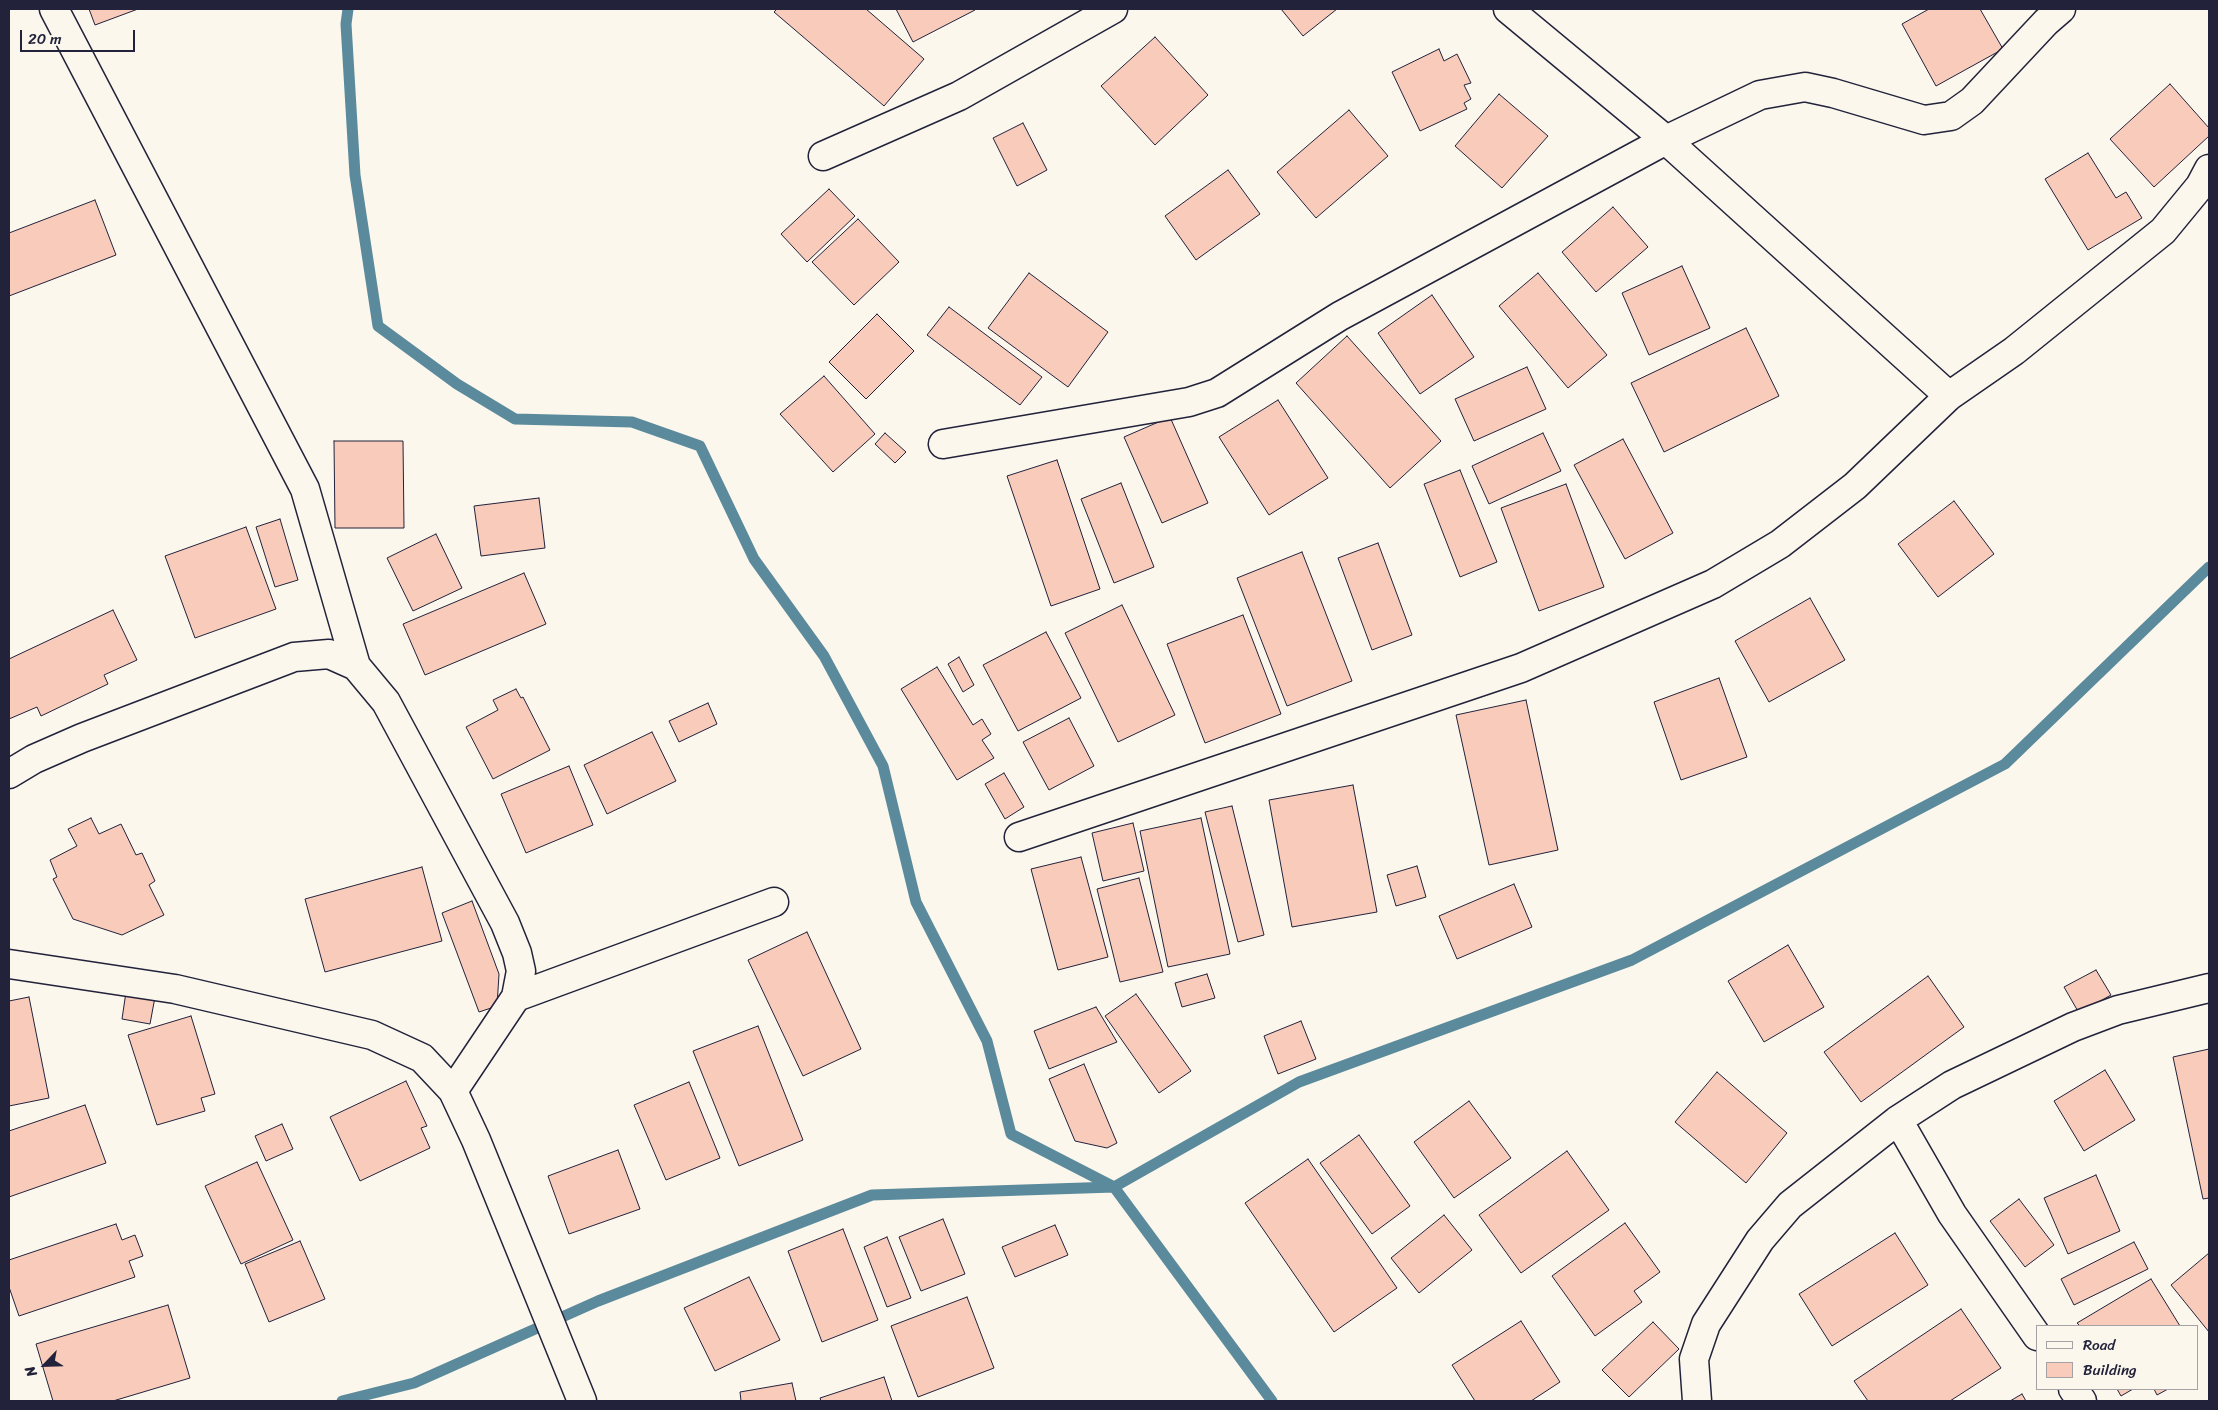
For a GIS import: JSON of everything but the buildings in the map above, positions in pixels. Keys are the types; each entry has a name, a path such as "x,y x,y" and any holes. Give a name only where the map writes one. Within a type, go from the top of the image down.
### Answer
{"street":[{"path":"54,9 305,488 356,666 386,702 505,923 517,953 521,971 516,997 453,1091"},
{"path":"822,156 959,96 1113,9"},
{"path":"1508,9 1666,140 1949,396"},
{"path":"943,444 1189,402 1217,393 1340,316 1666,140 1760,95 1805,87 1834,93 1924,120 1951,116 1972,101 2046,22 2061,9"},
{"path":"1019,837 1521,668 1713,584 1780,544 1855,486 1949,396 2014,351 2163,231 2200,186 2209,169"},
{"path":"9,774 34,759 82,738 294,656 329,654 356,666"},
{"path":"516,997 774,902"},
{"path":"9,964 175,989 372,1035 422,1058 453,1091 476,1140 582,1401"},
{"path":"1697,1401 1694,1359 1706,1324 1760,1240 1790,1205 1898,1120 1952,1085 2073,1027 2118,1010 2209,988"},
{"path":"1898,1120 1952,1214 2036,1335"},
{"path":"2074,1390 2082,1401"}],"waterway":[{"path":"348,9 346,24 355,175 378,326 457,384 515,419 632,422 700,446 754,559 824,656 883,766 916,902 987,1041 1011,1134 1114,1187 1272,1401"},
{"path":"342,1401 414,1383 598,1301 872,1195 1114,1187 1299,1082 1632,960 2005,764 2209,567"}]}
